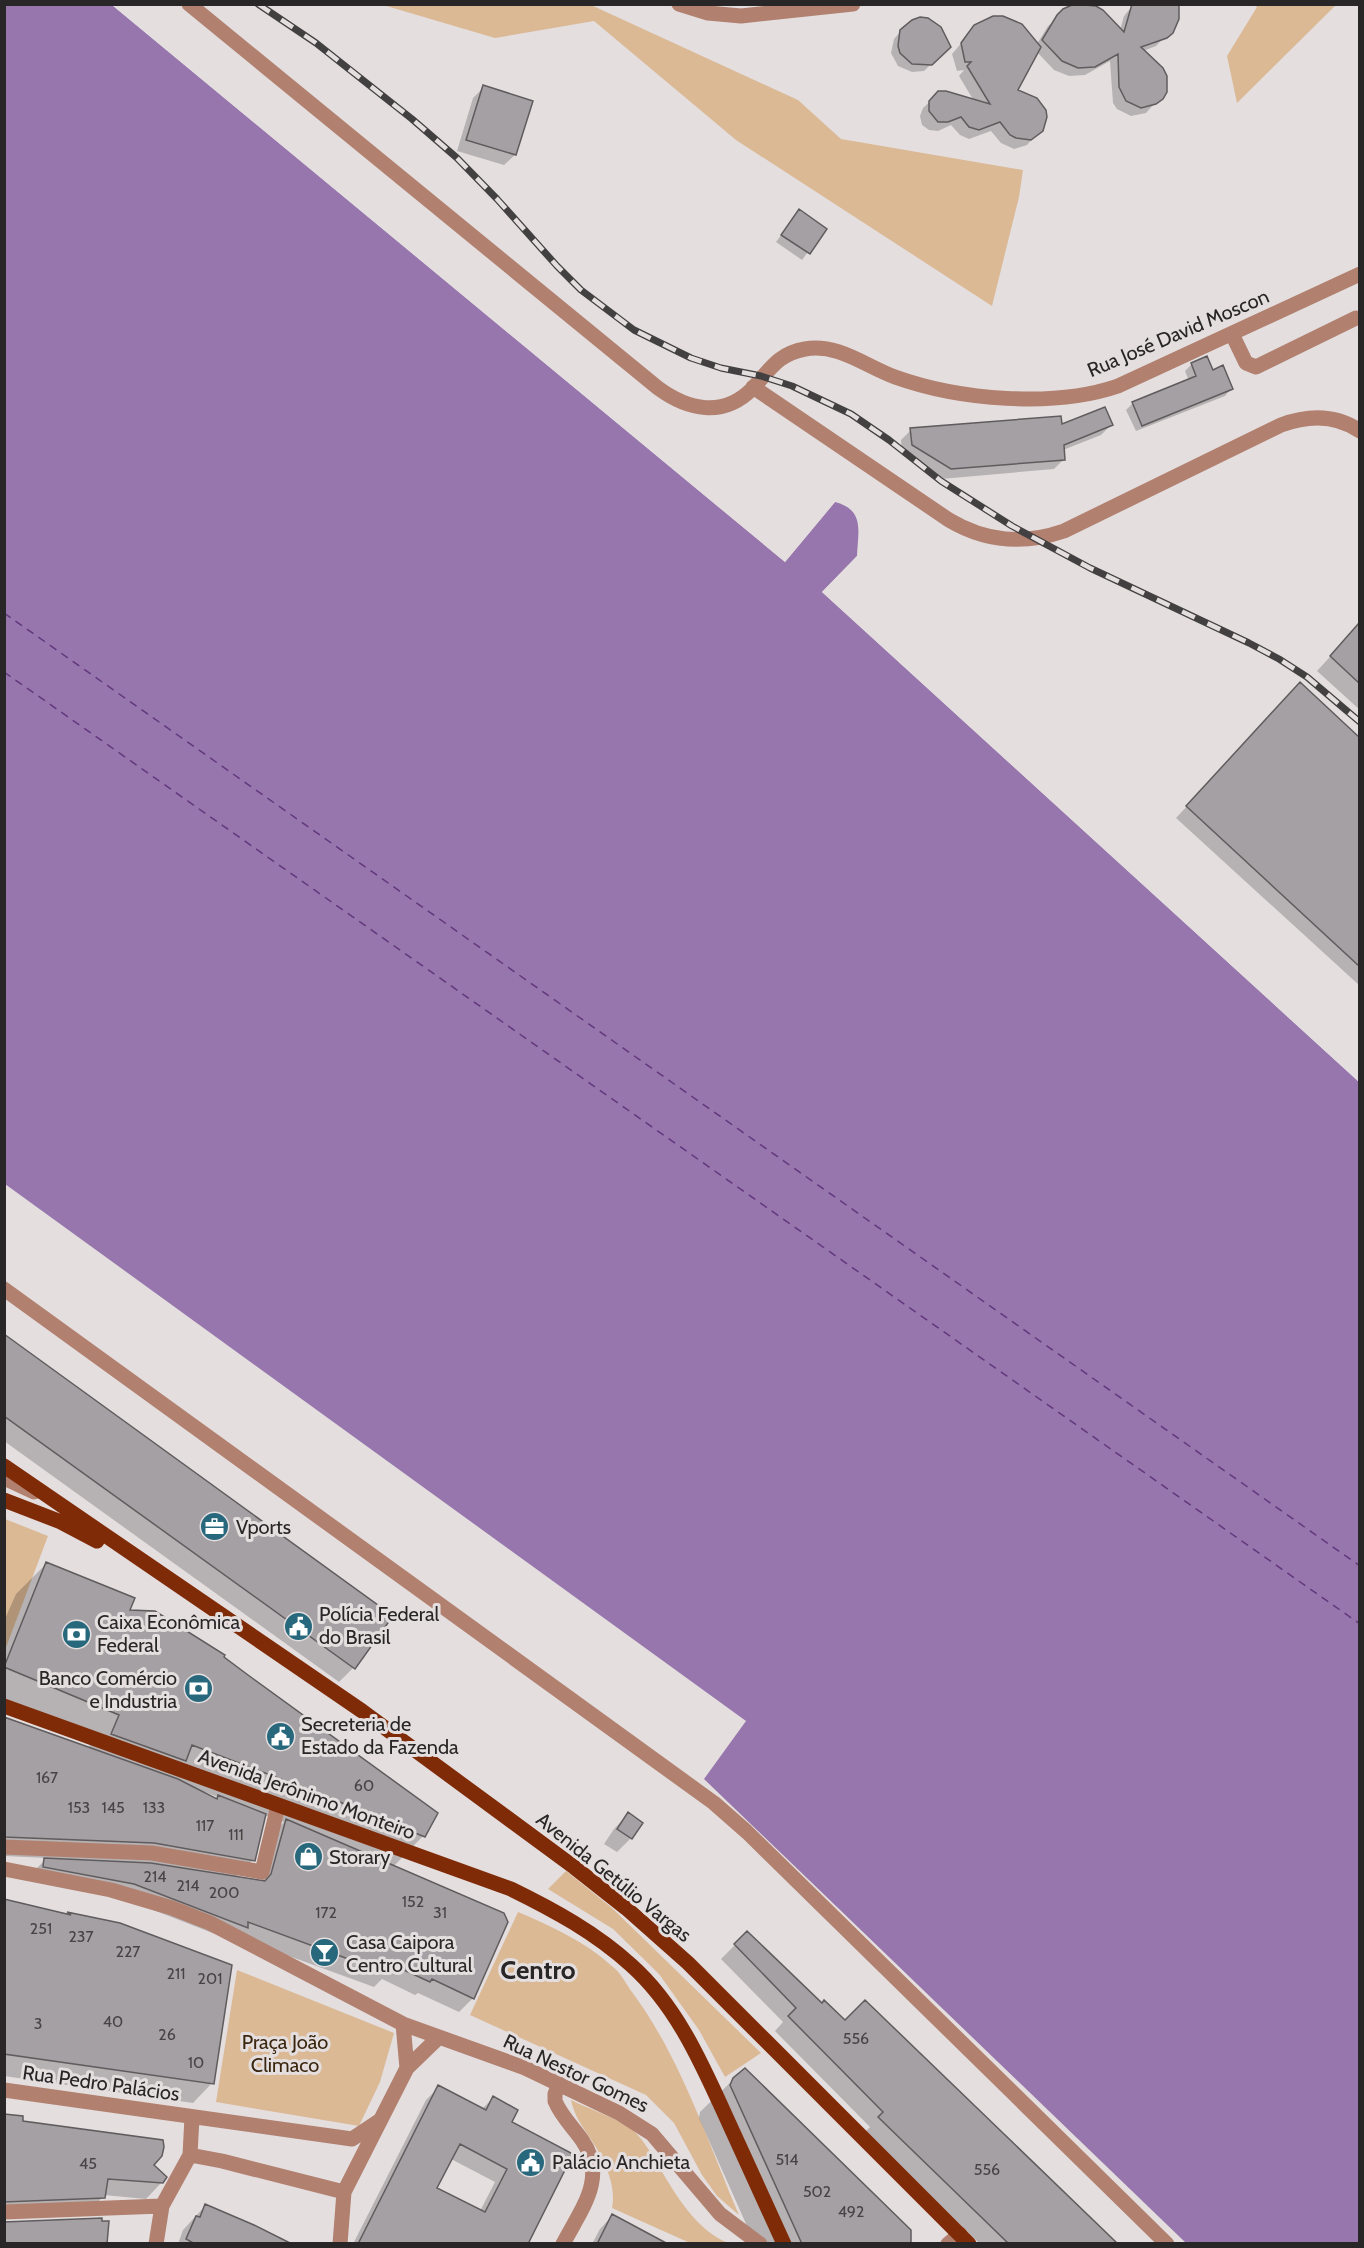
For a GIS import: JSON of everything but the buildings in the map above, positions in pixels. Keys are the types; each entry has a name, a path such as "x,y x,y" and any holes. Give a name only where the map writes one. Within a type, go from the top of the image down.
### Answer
{"main road":[{"path":"4,1466 191,1594"},
{"path":"4,1500 80,1531 191,1594"},
{"name":"Avenida Getúlio Vargas","path":"191,1594 362,1711 626,1908 688,1963 959,2240"},
{"name":"Avenida Jerônimo Monteiro","path":"4,1706 511,1889 545,1905 589,1932 632,1965 669,2008 686,2035 706,2072 784,2244"}],"street":[{"name":"Rua José David Moscon","path":"189,4 670,397 693,407 718,407 743,397 770,366 781,358 805,349 817,348 842,352 884,373 918,385 969,396 1050,398 1087,395 1118,386 1359,274"},
{"path":"680,4 708,12 741,16 853,4"},
{"path":"1232,334 1246,363 1256,367 1356,318"},
{"path":"753,387 964,530 982,536 1008,540 1033,540 1064,531 1295,419 1326,418 1342,422 1359,431"},
{"path":"4,1289 714,1803 747,1832 1167,2244"},
{"path":"4,1478 58,1503"},
{"path":"4,1847 152,1853 262,1872 278,1806"},
{"name":"Rua Nestor Gomes","path":"4,1869 111,1890 172,1908 210,1923 403,2024 525,2068 636,2122 652,2134 720,2214 760,2244"},
{"path":"403,2024 407,2068"},
{"path":"340,2244 344,2192 407,2068 438,2038"},
{"path":"559,2084 555,2102 588,2151 594,2172 588,2198 563,2244"},
{"name":"Rua Pedro Palácios","path":"4,2090 192,2117"},
{"path":"156,2244 162,2206 190,2155 192,2117 352,2139 379,2121"},
{"path":"352,2139 364,2155"},
{"path":"190,2155 344,2192"},
{"path":"4,2212 162,2206"}],"green space":[{"path":"383,5 591,5 798,100 841,139 1023,170 1019,197 992,306 736,140 594,21 495,38"},
{"path":"1254,5 1336,5 1237,103 1227,56 1257,7"},
{"path":"5,1519 48,1536 5,1650"},
{"path":"566,1871 612,1908 761,2053 725,2077 699,2030 659,1974 613,1929 548,1889"},
{"path":"518,1912 580,1942 603,1958 621,1975 649,2017 679,2072 739,2215 717,2196 702,2175 674,2123 646,2095 470,2015"},
{"name":"Praça João Climaco","path":"237,1970 394,2033 380,2082 359,2126 216,2102"},
{"path":"571,2100 613,2118 634,2131 647,2147 687,2210 706,2229 728,2243 690,2243 612,2208 611,2181 608,2172 600,2154 581,2125"}],"shaded area":[{"path":"5,5 112,5 785,562 835,502 851,510 858,523 857,556 822,592 1359,1082 1359,2243 1186,2243 704,1779 746,1721 5,1184"}],"pier":[{"path":"117,4 785,558 833,500 835,502 785,562 112,5"},
{"path":"860,553 860,558 826,592 1360,1078 1359,1082 822,592"}],"ferry route":[{"path":"4,613 1360,1566"},
{"path":"4,672 1360,1624"}],"railway":[{"path":"258,4 316,43 457,158 581,290 634,330 691,358 792,386 851,414 889,440 941,481 1012,526 1090,568 1279,659 1307,677 1360,722"}],"place":[{"name":"Vports","path":"215,1527"},
{"name":"Polícia Federal do Brasil","path":"298,1626"},
{"name":"Caixa Econômica Federal","path":"76,1634"},
{"name":"Banco Comércio e Industria","path":"198,1689"},
{"name":"Secreteria de Estado da Fazenda","path":"280,1736"},
{"name":"Storary","path":"308,1857"},
{"name":"Casa Caipora Centro Cultural","path":"325,1953"},
{"name":"Palácio Anchieta","path":"531,2162"}],"district":[{"name":"Centro","path":"538,1970"}]}
